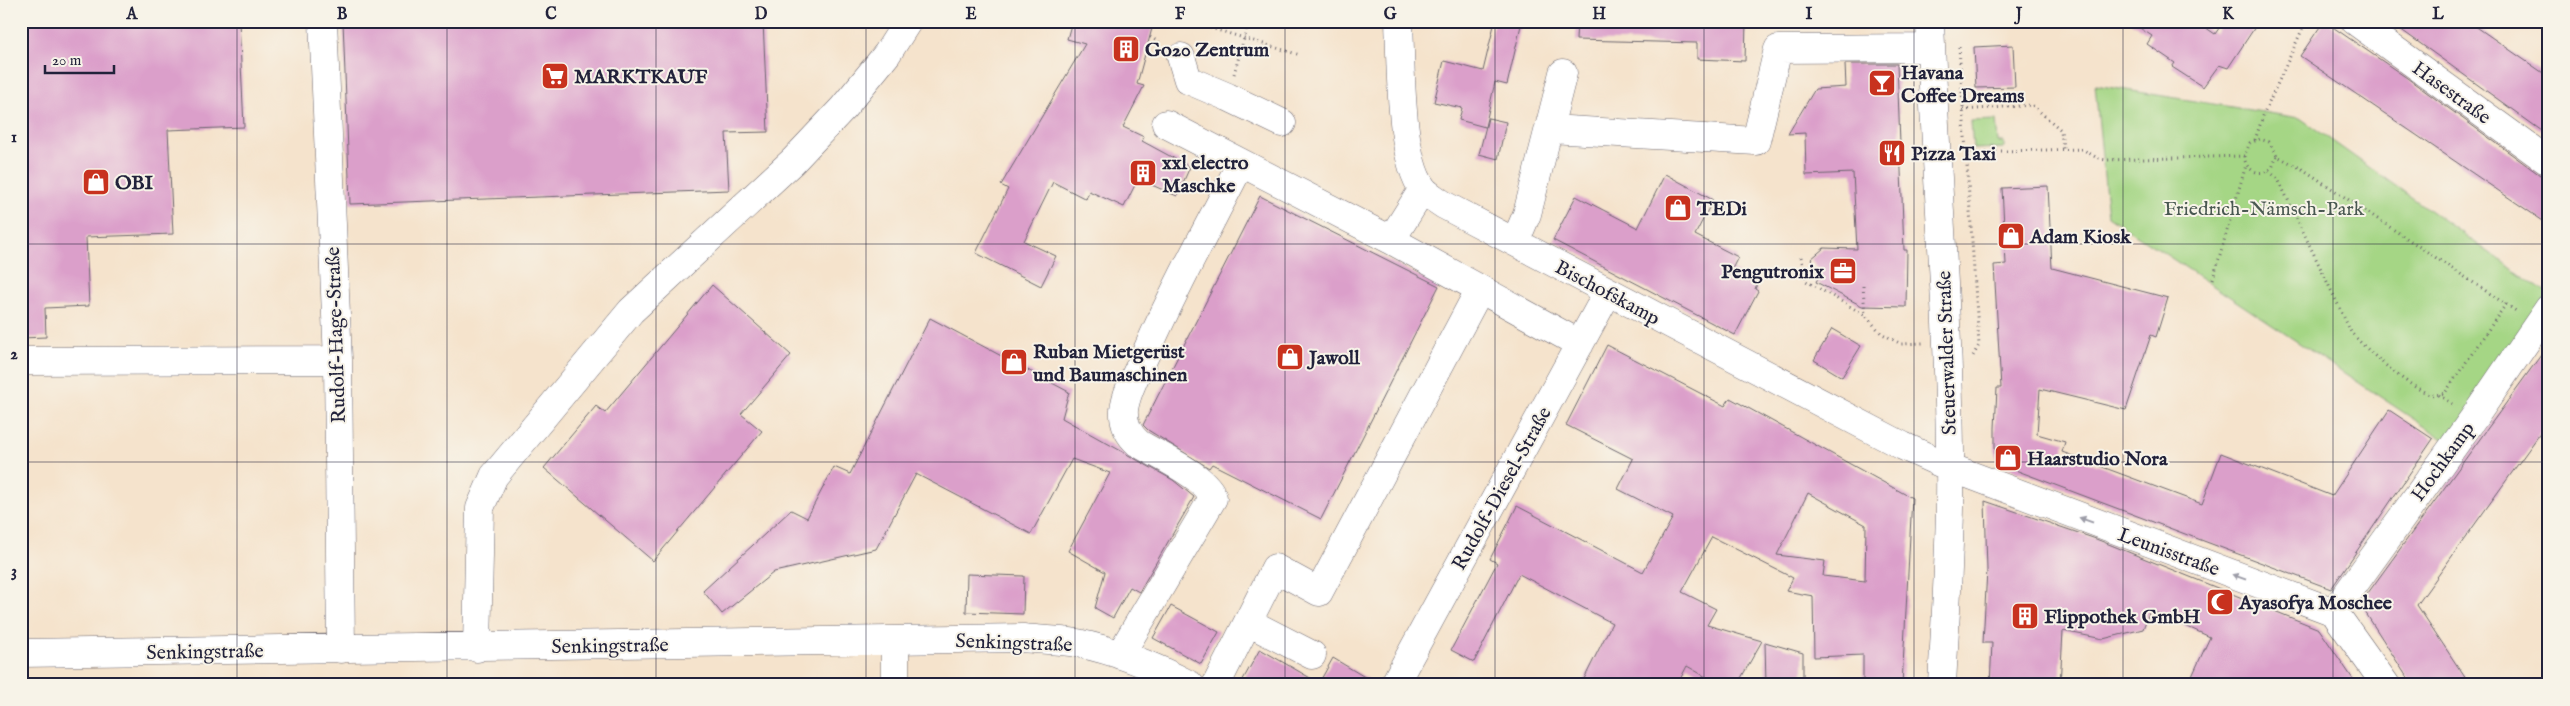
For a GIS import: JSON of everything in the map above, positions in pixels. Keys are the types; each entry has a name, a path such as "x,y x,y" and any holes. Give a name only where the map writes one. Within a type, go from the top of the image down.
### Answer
{"street":[{"name":"Rudolf-Hage-Straße","path":"324,21 338,360 341,649"},
{"path":"476,648 480,508 494,476 631,311 793,161 843,108 887,54 908,21"},
{"name":"Bischofskamp","path":"1399,21 1396,138 1423,189 1444,205 1608,292 1949,468"},
{"name":"Steuerwalder Straße","path":"1930,21 1947,342 1950,507 1942,685"},
{"name":"Hasestraße","path":"2354,21 2549,162"},
{"path":"1550,129 1756,140 1778,49 1931,48"},
{"path":"1182,58 1188,80 1282,123"},
{"path":"1515,242 1527,214 1563,73"},
{"path":"1166,124 1391,240 1580,344"},
{"path":"1120,655 1213,498 1211,491 1201,481 1138,444 1130,436 1126,427 1124,408 1167,308 1241,163"},
{"path":"1391,240 1423,189"},
{"path":"1216,685 1275,568 1319,592 1480,289"},
{"name":"Rudolf-Diesel-Straße","path":"1394,685 1608,292"},
{"name":"Hochkamp","path":"2334,612 2543,316"},
{"path":"21,361 338,360"},
{"name":"Leunisstraße","path":"1949,468 2334,612"},
{"path":"2334,612 2386,685"},
{"path":"1248,622 1312,655"},
{"name":"Senkingstraße","path":"21,653 476,648 1023,638 1077,643 1120,655 1157,668 1190,685"},
{"path":"895,685 896,640"}],"path":[{"path":"1228,97 1249,21"},
{"path":"2213,279 2246,165 2244,156 2246,148 2254,140 2306,21"},
{"path":"1191,22 1300,56"},
{"path":"1962,110 2032,105 2061,130 2062,149"},
{"path":"2254,140 2269,142 2277,156 2304,170 2506,304 2543,316"},
{"path":"1966,152 2082,149 2098,160 2244,156"},
{"path":"2269,170 2277,156"},
{"path":"2246,165 2256,172 2269,170"},
{"path":"2269,170 2278,179 2351,332 2364,348 2418,388 2430,394 2445,393 2506,304"},
{"path":"1801,257 1806,282 1865,314 1881,333 1901,344 1947,342"},
{"path":"1863,286 1865,314"}],"green space":[{"name":"Friedrich-Nämsch-Park","path":"2095,85 2300,118 2549,295 2448,442 2108,216"},
{"path":"1996,120 1998,142 2004,142 2004,148 1973,149 1971,121"}],"building":[{"name":"OBI","path":"21,21 239,21 244,127 168,130 173,234 86,237 89,306 45,308 46,337 21,338"},
{"name":"MARKTKAUF","path":"343,21 763,21 768,132 726,133 729,190 350,204"},
{"path":"1072,21 1154,21 1137,84 1144,86 1123,127 1144,137 1142,141 1190,167 1177,196 1138,179 1124,207 1089,191 1086,199 1053,182 1024,241 1056,256 1041,286 976,253 1008,189 1001,185 1085,44 1067,39"},
{"path":"1495,21 1522,21 1507,85 1495,82 1485,127 1459,120 1462,108 1434,102 1444,61 1483,71"},
{"path":"1577,21 1746,21 1745,61 1697,59 1697,43 1576,40"},
{"path":"2129,21 2196,21 2215,34 2224,21 2259,21 2228,68 2219,65 2203,87 2172,67 2175,63 2147,44 2152,36"},
{"path":"2324,21 2407,78 2540,175 2549,177 2549,225 2300,56"},
{"path":"2389,21 2468,21 2549,77 2549,136"},
{"path":"2013,45 2015,87 1976,88 1974,47"},
{"path":"1845,64 1897,64 1904,250 1907,250 1906,307 1862,306 1816,282 1821,272 1811,259 1824,248 1857,249 1853,173 1806,175 1805,133 1788,134 1815,89 1846,87"},
{"path":"1488,118 1506,122 1498,159 1479,154"},
{"path":"1665,174 1713,200 1695,235 1738,257 1732,269 1757,284 1755,289 1758,291 1735,335 1553,240 1576,196 1638,228"},
{"path":"2048,186 2052,268 2168,298 2156,337 2151,335 2126,410 2040,389 2037,434 2065,442 2062,452 2202,504 2221,453 2332,496 2389,410 2433,439 2331,589 2002,465 1998,461 1995,453 1995,428 1997,388 2001,388 1994,265 2006,264 2002,188"},
{"name":"Jawoll","path":"1260,196 1439,286 1321,519 1212,464 1209,468 1143,425"},
{"path":"712,285 791,355 741,414 762,431 653,561 544,468 596,406 605,413"},
{"path":"930,318 1069,392 1062,418 1173,480 1194,497 1139,592 1130,587 1113,618 1095,608 1105,572 1068,551 1110,473 1072,459 1031,534 916,474 876,549 774,572 722,614 703,591 791,510 807,518 834,467 850,474"},
{"path":"1832,329 1861,346 1842,377 1814,360"},
{"path":"2549,344 2549,421 2417,605 2470,685 2412,685 2360,604"},
{"path":"1607,345 1725,406 1730,398 1912,498 1902,685 1863,685 1863,655 1814,657 1813,596 1786,591 1793,578 1712,537 1682,592 1716,609 1707,625 1762,641 1737,685 1720,685 1687,666 1677,685 1581,685 1612,623 1519,574 1474,662 1451,650 1497,563 1490,559 1517,506 1643,572 1673,517 1618,489 1633,459 1566,425","holes":["1808,493 1866,525 1865,581 1823,576 1825,561 1777,555"]},
{"path":"1985,501 2096,539 2319,629 2357,685 2188,685 2210,637 2150,610 2143,629 2103,639 2063,631 2060,685 1990,685 1992,643 1983,643 1987,570"},
{"path":"967,574 1024,576 1023,614 966,612"},
{"path":"1171,606 1219,632 1201,664 1153,638"},
{"path":"1765,642 1803,653 1803,685 1766,685"},
{"path":"1260,649 1319,683 1333,658 1378,685 1240,685"}],"place":[{"name":"Go20 Zentrum","path":"1126,49"},
{"name":"MARKTKAUF","path":"555,76"},
{"name":"Havana Coffee Dreams","path":"1882,83"},
{"name":"Pizza Taxi","path":"1892,153"},
{"name":"xxl electro Maschke","path":"1143,173"},
{"name":"OBI","path":"96,182"},
{"name":"TEDi","path":"1678,208"},
{"name":"Adam Kiosk","path":"2011,236"},
{"name":"Pengutronix","path":"1843,271"},
{"name":"Jawoll","path":"1290,357"},
{"name":"Ruban Mietgerüst und Baumaschinen","path":"1014,362"},
{"name":"Haarstudio Nora","path":"2008,458"},
{"name":"Ayasofya Moschee","path":"2220,602"},
{"name":"Flippothek GmbH","path":"2025,616"}]}
